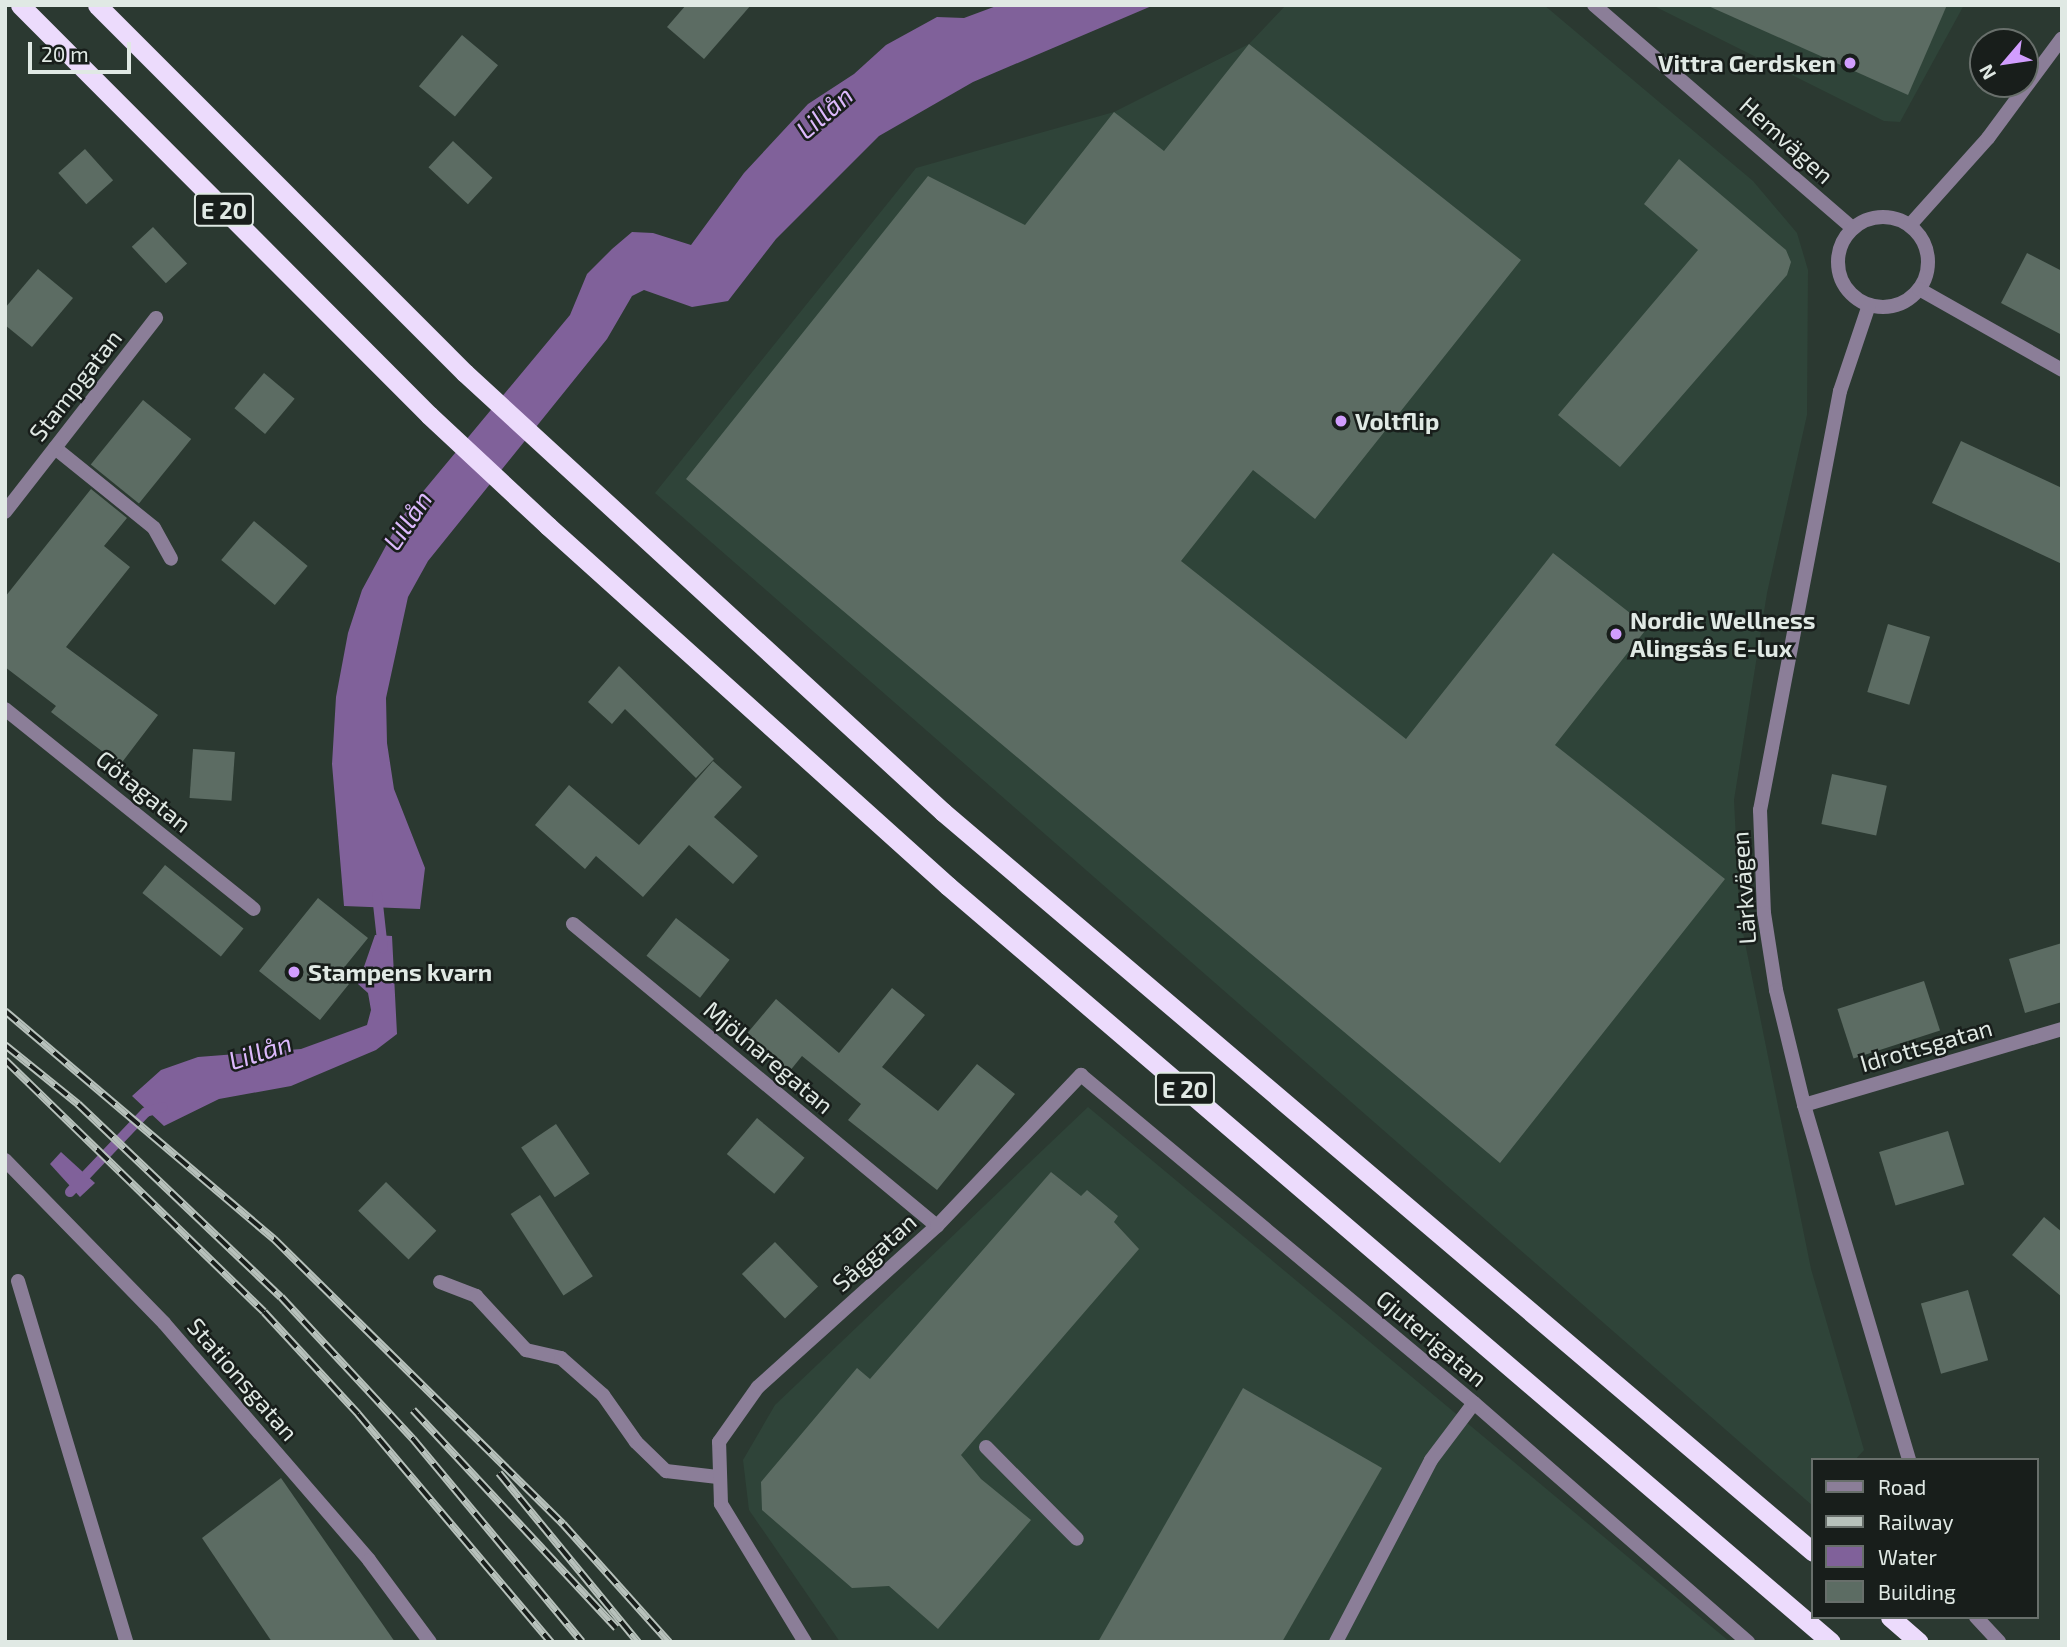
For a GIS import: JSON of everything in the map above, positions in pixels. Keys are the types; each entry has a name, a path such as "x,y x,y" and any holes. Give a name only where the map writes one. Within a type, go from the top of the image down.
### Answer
{"highway":[{"name":"E 20","path":"20,5 429,415 548,526 948,886 1831,1642"},
{"name":"E 20","path":"97,5 465,373 943,812 1812,1551"},
{"path":"1892,1619 1919,1642"}],"street":[{"name":"Hemvägen","path":"1594,5 1852,229"},
{"path":"1910,225 1988,138 2062,38"},
{"path":"1874,217 1910,225 1924,241 1929,261 1919,289 1896,305 1869,305 1851,294 1840,277 1838,256 1852,229 1874,217"},
{"path":"1919,289 2062,370"},
{"name":"Lärkvägen","path":"1869,305 1840,391 1760,810 1764,913 1776,990 1804,1105 1908,1458"},
{"name":"Stampgatan","path":"5,512 156,318"},
{"path":"55,448 154,528 172,559"},
{"name":"Götagatan","path":"5,709 254,909"},
{"name":"Mjölnaregatan","path":"573,924 937,1226"},
{"name":"Idrottsgatan","path":"1804,1105 2062,1029"},
{"name":"Såggatan","path":"717,1474 719,1442 758,1387 937,1226 1081,1075"},
{"name":"Gjuterigatan","path":"1081,1075 1474,1403 1748,1642"},
{"name":"Stationsgatan","path":"5,1160 164,1323 369,1559 430,1642"},
{"path":"18,1280 126,1642"},
{"path":"440,1282 476,1296 526,1350 561,1357 603,1395 636,1442 666,1471 717,1474 721,1504 805,1642"},
{"path":"1336,1642 1431,1460 1474,1403"},
{"path":"986,1447 1077,1539"},
{"path":"1978,1619 1999,1642"}],"shaded area":[{"path":"1286,5 1544,5 1753,181 1797,233 1808,270 1807,415 1767,593 1734,800 1740,918 1811,1269 1864,1450 1857,1458 1812,1458 1812,1505 655,493 916,168 1114,112 1249,44"},
{"name":"Vittra Gerdsken","path":"1652,5 1964,5 1900,122 1884,121"},
{"path":"1088,1107 1730,1642 840,1642 749,1510 743,1460 775,1405"}],"water":[{"path":"999,5 1154,5 973,82 879,136 776,239 728,301 692,307 644,290 632,296 607,339 428,561 408,597 386,698 387,743 394,789 425,868 420,909 344,906 332,764 336,697 348,633 362,590 401,518 570,315 587,274 612,249 632,232 653,233 691,245 744,173 808,104 854,74 886,45 937,17 964,18"},
{"path":"375,935 392,936 397,1034 376,1050 291,1086 219,1099 164,1126 132,1096 161,1070 198,1057 301,1049 367,1025 371,1010 368,993 358,984"},
{"path":"61,1152 95,1183 80,1197 50,1164"}],"building":[{"path":"686,5 751,5 704,59 667,27"},
{"path":"1706,5 1947,5 1908,95"},
{"path":"462,35 498,65 455,117 419,86"},
{"path":"1249,44 1521,260 1315,519 1253,470 1181,561 1406,739 1553,553 1648,627 1555,745 1725,879 1500,1163 686,479 928,176 1025,225 1114,112 1164,151"},
{"path":"453,141 492,178 468,204 428,167"},
{"path":"85,149 113,180 86,204 58,173"},
{"path":"1679,159 1786,250 1791,262 1787,275 1620,467 1558,415 1698,250 1644,204"},
{"path":"153,227 187,264 166,283 132,247"},
{"path":"2027,253 2062,271 2062,335 2001,303"},
{"path":"38,269 73,298 32,347 5,325 5,308"},
{"path":"264,373 295,399 265,434 234,408"},
{"path":"143,400 191,439 139,504 91,465"},
{"path":"1961,441 2062,488 2062,564 1932,503"},
{"path":"91,489 127,518 104,546 130,567 66,647 158,715 120,765 51,712 56,706 5,667 5,597"},
{"path":"254,521 308,566 275,605 221,560"},
{"path":"1888,624 1930,637 1909,705 1867,692"},
{"path":"619,666 714,759 696,778 625,709 612,724 588,702"},
{"path":"193,749 235,752 231,801 190,798"},
{"path":"713,761 742,787 714,817 758,856 733,884 689,845 643,897 596,856 585,869 535,825 569,785 639,845"},
{"path":"1832,774 1887,786 1876,836 1821,824"},
{"path":"165,865 243,929 221,957 142,893"},
{"path":"318,898 368,938 338,975 349,984 320,1020 259,971"},
{"path":"676,918 730,960 700,998 646,956"},
{"path":"2062,943 2062,1002 2025,1013 2009,959"},
{"path":"1924,981 1940,1030 1854,1059 1837,1009"},
{"path":"892,988 925,1015 882,1067 938,1111 977,1064 1015,1094 937,1190 848,1120 861,1104 802,1056 789,1072 745,1036 776,999 839,1053"},
{"path":"757,1118 804,1158 774,1194 727,1154"},
{"path":"556,1124 590,1174 555,1197 521,1147"},
{"path":"1948,1131 1964,1185 1896,1206 1879,1152"},
{"path":"1051,1172 1081,1196 1087,1190 1118,1216 1114,1222 1139,1249 961,1455 981,1479 1031,1520 938,1629 889,1586 852,1588 762,1510 761,1482 857,1368 870,1379"},
{"path":"386,1182 436,1231 409,1259 358,1211"},
{"path":"540,1195 593,1276 563,1295 511,1214"},
{"path":"2044,1217 2062,1232 2062,1297 2012,1255"},
{"path":"775,1242 818,1287 785,1319 742,1274"},
{"path":"1968,1290 1988,1360 1941,1374 1921,1304"},
{"path":"1243,1388 1382,1468 1282,1642 1098,1642"},
{"path":"281,1478 395,1642 272,1642 202,1538"}],"waterway":[{"name":"Lillån","path":"377,895 383,949"},
{"name":"Lillån","path":"70,1192 146,1112 162,1107"}],"railway":[{"path":"5,1011 274,1239 563,1524 669,1642"},
{"path":"5,1045 78,1104 281,1297 413,1439 582,1642"},
{"path":"5,1060 264,1312 358,1414 551,1642"},
{"path":"413,1410 616,1628"},
{"path":"499,1473 638,1642"}],"place":[{"name":"Vittra Gerdsken","path":"1850,63"},
{"name":"Voltflip","path":"1341,421"},
{"name":"Nordic Wellness Alingsås E-lux","path":"1616,634"},
{"name":"Stampens kvarn","path":"294,972"}]}
